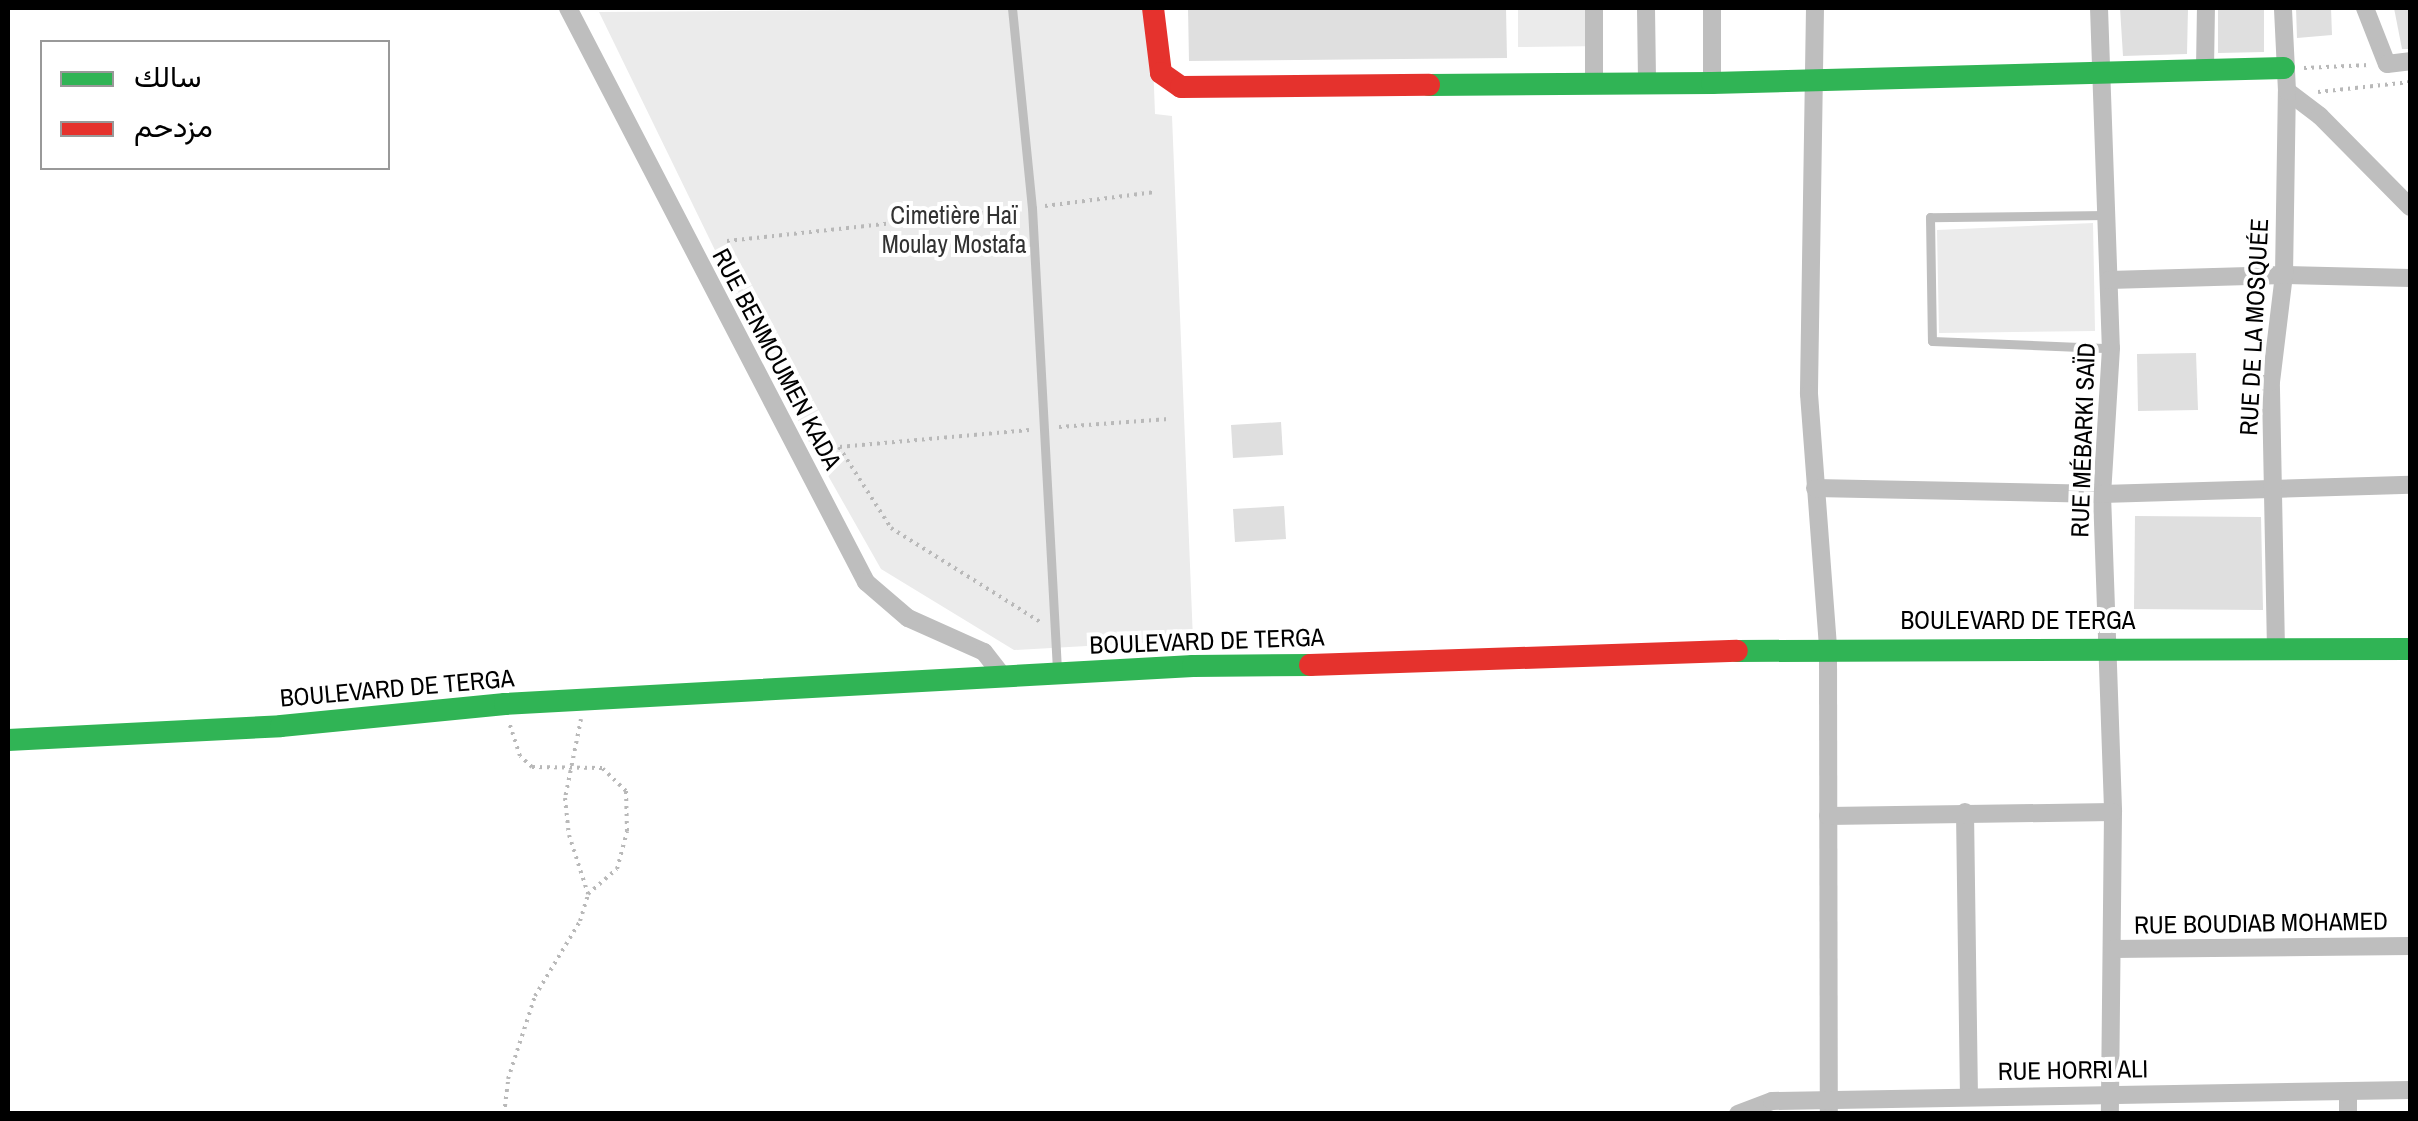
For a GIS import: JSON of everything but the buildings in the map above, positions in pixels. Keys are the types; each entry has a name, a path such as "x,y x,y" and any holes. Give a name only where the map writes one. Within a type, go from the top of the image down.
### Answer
{"main road":[{"path":"1152,8 1161,72 1181,86 1712,83 2205,69 2286,79"},
{"name":"BOULEVARD DE TERGA","path":"8,740 282,726 504,704 1193,666 1430,663 1828,648 2410,649"}],"street":[{"name":"RUE BENMOUMEN KADA","path":"568,8 866,582 908,618 984,652 1003,676"},
{"path":"1594,8 1594,84"},
{"path":"1646,8 1647,84"},
{"path":"1712,8 1712,83"},
{"path":"1815,8 1809,394 1828,648 1829,1107"},
{"name":"RUE MÉBARKI SAÏD","path":"2099,8 2111,348 2102,494 2113,812 2110,1105"},
{"path":"2205,69 2206,8"},
{"name":"RUE DE LA MOSQUÉE","path":"2276,650 2271,382 2284,275 2283,8"},
{"path":"2365,8 2386,64 2410,61"},
{"path":"2286,79 2410,207"},
{"path":"2109,280 2284,275 2410,278"},
{"path":"1814,488 2102,494 2410,485"},
{"path":"1965,812 1970,1097"},
{"path":"1828,816 2113,812"},
{"name":"RUE BOUDIAB MOHAMED","path":"2112,950 2410,946"},
{"name":"RUE HORRI ALI","path":"1738,1114 1772,1101 1829,1107 1970,1097 2110,1105 2209,1091 2410,1090"},
{"path":"2209,1091 2209,1114"},
{"path":"2348,1092 2348,1114"}],"lane":[{"path":"1012,8 1032,208 1057,675"},
{"path":"2106,215 1930,217 1932,341 2111,348"}],"path":[{"path":"2286,79 2386,64"},
{"path":"2286,79 2301,93 2410,82"},
{"path":"727,242 1155,192"},
{"path":"1055,630 891,528 839,447 1168,419"},
{"path":"587,700 568,766 565,798 569,834 588,894"},
{"path":"504,704 520,756 532,766 602,768 626,791 627,831 617,870 588,894 580,921 535,996 508,1079 504,1114"}],"green space":[{"name":"Cimetière Haï Moulay Mostafa","path":"1151,8 1155,114 1172,116 1193,640 1014,650 881,569 805,435 599,12"},
{"path":"1518,8 1603,8 1603,46 1518,47"},
{"path":"2093,223 2095,331 1939,333 1937,230"}],"traffic: fast":[{"path":"1429,85 1712,83 2284,68"},
{"path":"1737,651 2410,649"},
{"path":"8,740 281,726 505,704 1193,666 1310,665"}],"traffic: jam":[{"path":"1153,8 1161,73 1181,87 1429,85"},
{"path":"1310,665 1737,651"}]}
